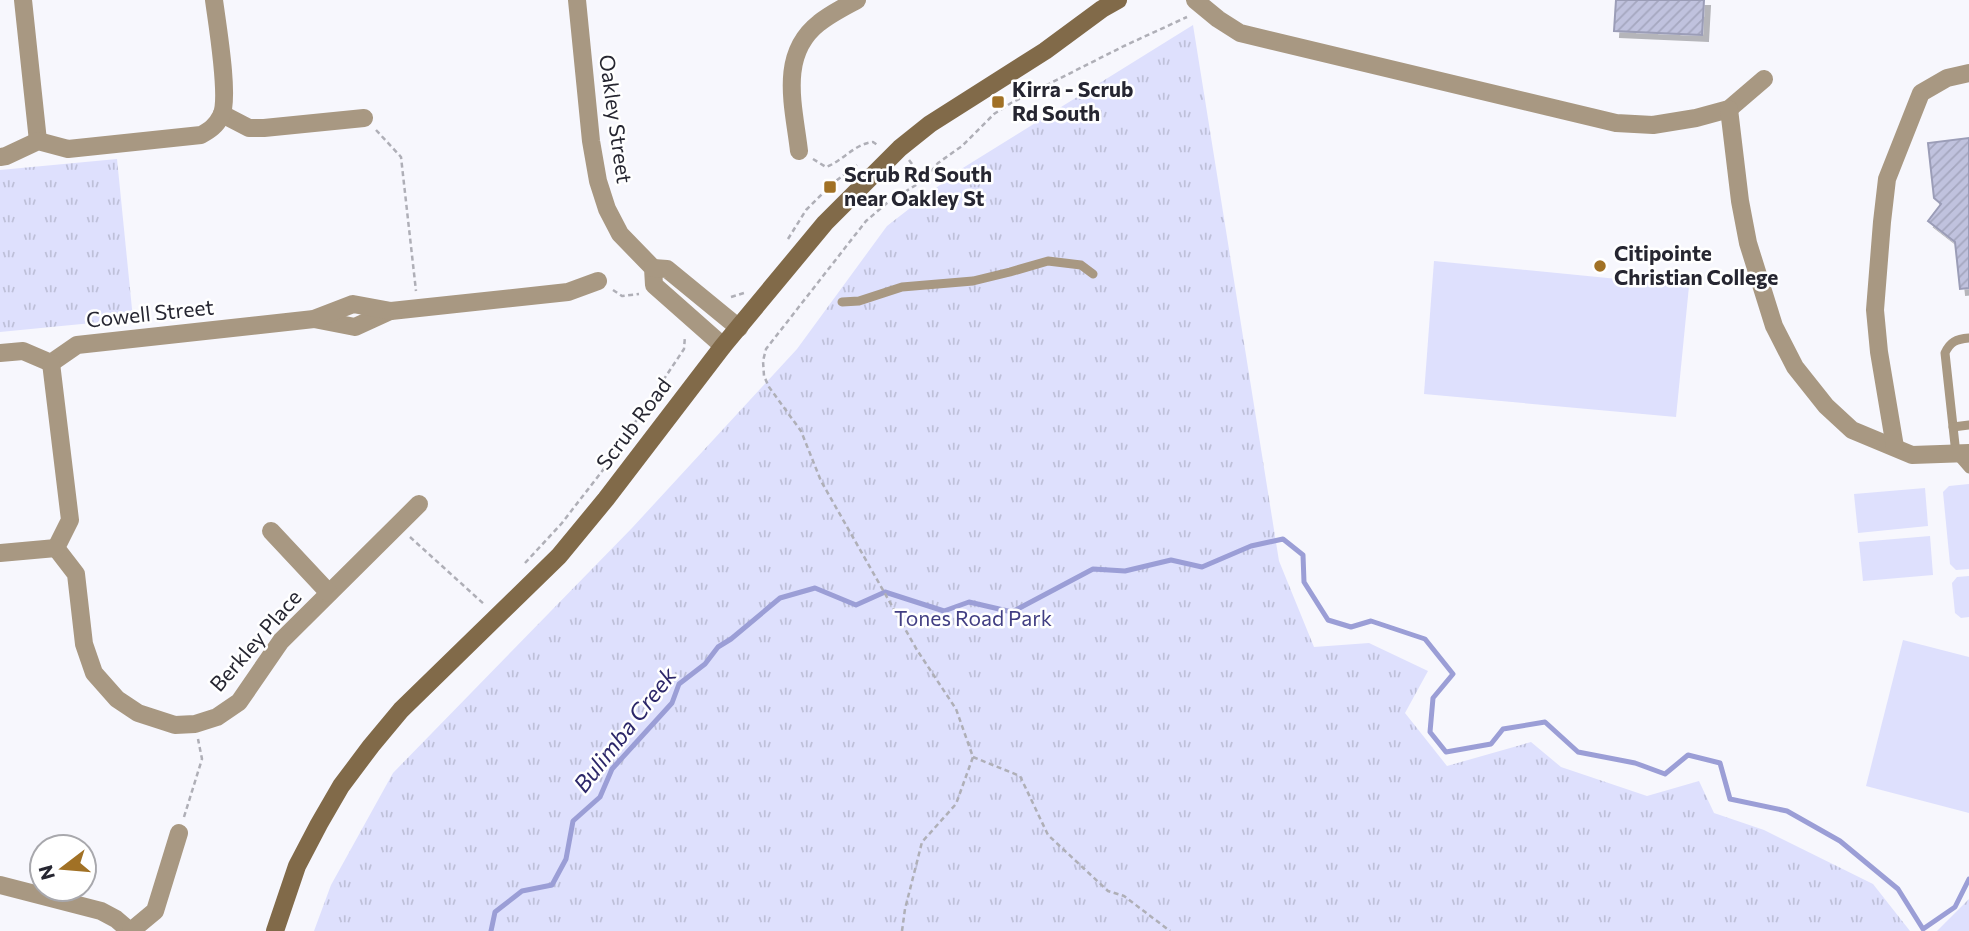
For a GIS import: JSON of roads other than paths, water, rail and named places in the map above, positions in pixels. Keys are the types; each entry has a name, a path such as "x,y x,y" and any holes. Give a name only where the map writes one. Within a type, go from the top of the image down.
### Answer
{"street":[{"path":"23,0 38,141"},
{"path":"0,157 38,141 68,149 201,135 212,129 222,114 224,93 214,0"},
{"name":"Oakley Street","path":"577,0 591,141 598,181 607,209 620,234 653,277 723,346"},
{"path":"799,151 791,82 793,60 802,40 818,23 857,0"},
{"name":"Scrub Road","path":"275,931 297,866 319,824 341,786 372,746 401,710 559,556 723,346 825,223 900,148 930,124 1045,51 1105,4 1118,0"},
{"path":"1197,3 1240,33 1616,122 1653,125 1730,109 1764,79"},
{"path":"1895,447 1879,352 1875,310 1887,179 1921,93 1947,78 1969,73"},
{"path":"1730,109 1740,201 1748,243 1774,326 1794,367 1826,405 1852,430 1912,455 1962,453"},
{"path":"222,114 249,128 364,118"},
{"name":"Oakley Street","path":"653,277 667,269 739,328"},
{"name":"Cowell Street","path":"51,363 77,345 314,319 353,304 391,311 568,292 598,281"},
{"path":"0,353 23,351 51,363 69,520 56,548 0,553"},
{"name":"Berkley Place","path":"56,548 76,574 84,644 94,673 117,699 138,713 175,725 195,724 217,717 239,702 281,641 419,504"},
{"path":"271,531 329,593"},
{"path":"0,885 101,911 130,931 155,911 179,833"}],"lane":[{"path":"842,302 859,301 902,287 973,281 1048,261 1081,265 1093,274"},
{"path":"1969,338 1957,339 1949,345 1945,354 1953,427 1969,468"},
{"path":"1953,427 1969,425"}],"waterway":[{"name":"Bulimba Creek","path":"491,931 495,912 522,891 552,885 566,859 573,821 600,797 612,769 672,703 679,684 705,664 718,647 780,598 815,588 856,605 885,592 944,611 969,602 1012,612 1093,569 1125,571 1171,560 1202,567 1251,546 1283,539 1303,555 1304,582 1328,620 1351,627 1371,621 1425,639 1453,674 1433,698 1430,732 1446,752 1491,744 1503,729 1545,722 1578,752 1635,763 1665,774 1688,755 1720,763 1730,799 1787,811 1840,841 1898,889 1923,929 1955,907 1969,879"}],"place":[{"name":"Kirra - Scrub Rd South","path":"998,102"},
{"name":"Scrub Rd South near Oakley St","path":"830,187"},
{"name":"Citipointe Christian College","path":"1600,266"}],"park label":[{"name":"Tones Road Park","path":"973,619"}]}
